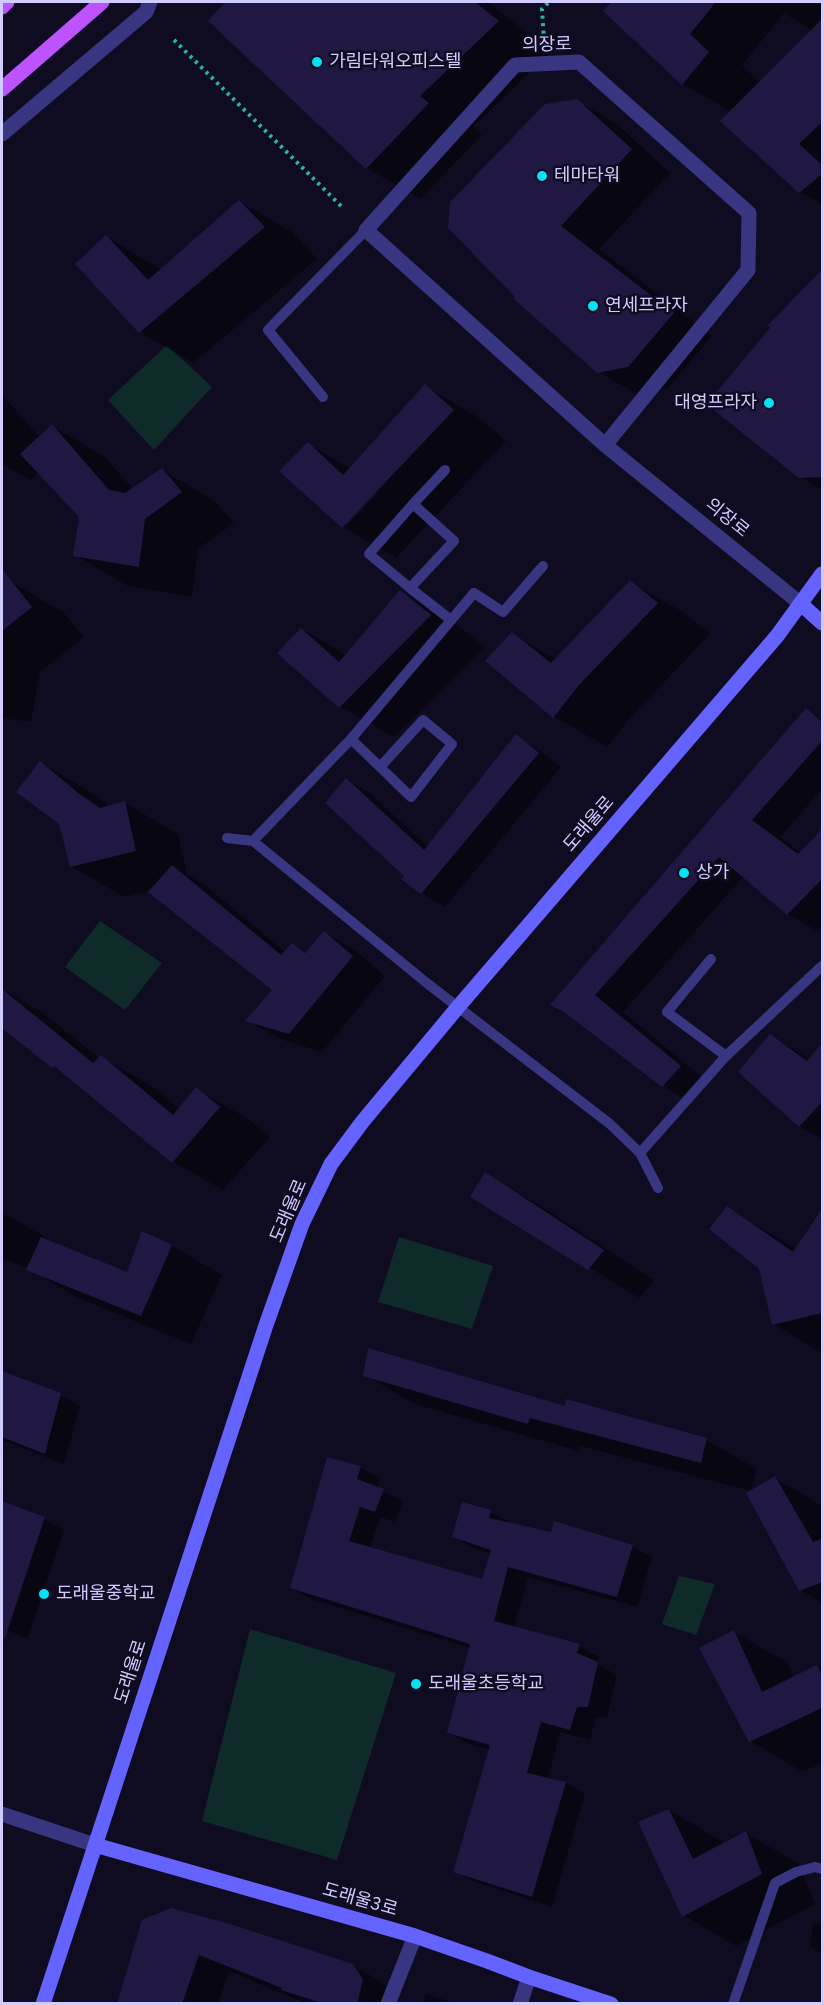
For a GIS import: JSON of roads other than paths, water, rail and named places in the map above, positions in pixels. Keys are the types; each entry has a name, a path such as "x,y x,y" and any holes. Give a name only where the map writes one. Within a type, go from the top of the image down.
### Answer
{"main road":[{"path":"2,7 7,2"},
{"path":"2,89 102,2"},
{"name":"도래울로","path":"43,2004 266,1325 302,1224 330,1164 458,1007 777,636 822,574"},
{"name":"의장로","path":"801,603 822,623"},
{"name":"도래울3로","path":"95,1845 415,1936 611,2004"}],"street":[{"path":"2,134 146,12 150,2"},
{"name":"의장로","path":"605,445 748,270 749,213 579,62 515,65 366,230 605,445 801,603"},
{"path":"2,1814 95,1845"},
{"path":"388,2004 415,1936"},
{"path":"520,2004 529,1977"}],"lane":[{"path":"323,397 268,330 366,230"},
{"path":"445,470 369,554 451,620"},
{"path":"410,588 454,541 413,504"},
{"path":"253,841 351,739 474,592 503,612 543,566"},
{"path":"351,739 411,797 452,744 423,720 380,767"},
{"path":"227,838 253,841 458,1007 610,1124 640,1153 658,1188"},
{"path":"711,959 667,1012 726,1056"},
{"path":"640,1153 726,1056 822,966"},
{"path":"733,2004 776,1883 795,1872 815,1867 822,1869"}],"place":[{"name":"가림타워오피스텔","path":"317,62"},
{"name":"테마타워","path":"542,176"},
{"name":"연세프라자","path":"593,306"},
{"name":"대영프라자","path":"769,403"},
{"name":"상가","path":"684,873"},
{"name":"도래울중학교","path":"44,1594"},
{"name":"도래울초등학교","path":"416,1684"}]}
